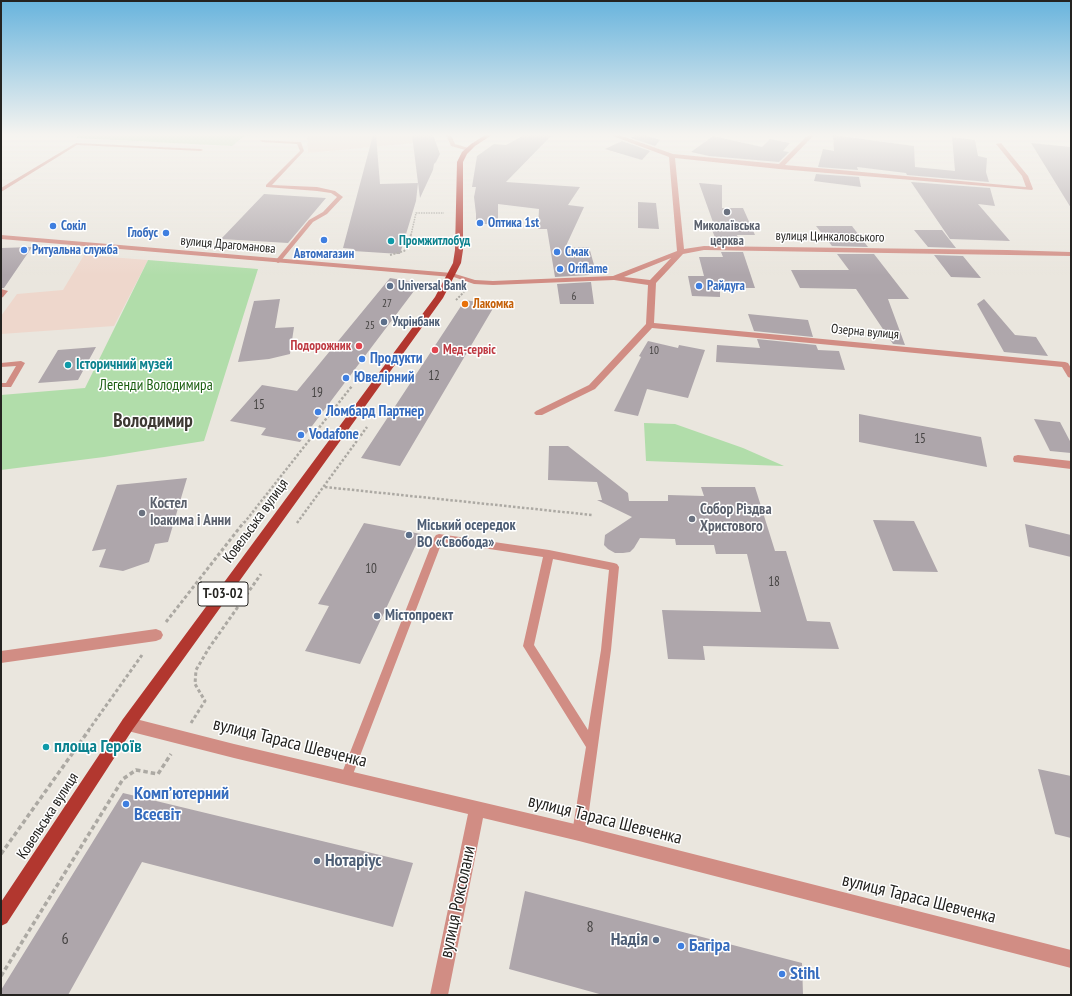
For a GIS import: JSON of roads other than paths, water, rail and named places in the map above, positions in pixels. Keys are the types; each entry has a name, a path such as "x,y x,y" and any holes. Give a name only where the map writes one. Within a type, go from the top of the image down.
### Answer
{"main road":[{"name":"Ковельська вулиця","path":"1,917 128,724 434,304 452,276 457,263 459,250 460,181"}],"street":[{"path":"539,413 592,387 650,325 652,284 681,252 674,181"},
{"path":"944,181 1030,189 1027,181"},
{"name":"вулиця Драгоманова","path":"1,237 434,273 452,276"},
{"name":"вулиця Цинкаловського","path":"452,276 474,282 493,284 614,278 681,252 704,248 1071,254"},
{"path":"614,278 652,284"},
{"name":"Озерна вулиця","path":"650,325 1065,365 1071,375"},
{"path":"1018,459 1071,465"},
{"path":"1,657 156,635"},
{"name":"вулиця Тараса Шевченка","path":"128,724 346,778 579,833 1071,959"},
{"name":"вулиця Роксолани","path":"439,995 478,809"}],"lane":[{"path":"1,190 15,181"},
{"path":"272,181 268,186 317,189 333,192 340,197 325,213 311,221 278,261"},
{"path":"1,291 5,291 1,296"},
{"path":"1,365 21,363 8,385 1,386"},
{"path":"346,778 439,538 549,554 614,567 606,650 579,833"},
{"path":"549,554 528,646 592,746"}],"place":[{"name":"Миколаївська церква","path":"727,212"},
{"name":"Оптика 1st","path":"480,223"},
{"name":"Сокіл","path":"53,226"},
{"name":"Глобус","path":"166,233"},
{"name":"Автомагазин","path":"324,240"},
{"name":"Промжитлобуд","path":"391,241"},
{"name":"Ритуальна служба","path":"24,250"},
{"name":"Смак","path":"557,252"},
{"name":"Oriflame","path":"560,269"},
{"name":"Universal Bank","path":"390,286"},
{"name":"Райдуга","path":"699,286"},
{"name":"Лакомка","path":"465,304"},
{"name":"Укрінбанк","path":"384,322"},
{"name":"Подорожник","path":"359,346"},
{"name":"Мед-сервіс","path":"435,350"},
{"name":"Продукти","path":"362,359"},
{"name":"Історичний музей","path":"68,365"},
{"name":"Ювелірний","path":"346,378"},
{"name":"Ломбард Партнер","path":"318,412"},
{"name":"Vodafone","path":"301,435"},
{"name":"Костел Іоакима і Анни","path":"142,513"},
{"name":"Собор Різдва Христового","path":"692,519"},
{"name":"Міський осередок ВО «Свобода»","path":"409,535"},
{"name":"Містопроект","path":"377,616"},
{"name":"площа Героїв","path":"46,747"},
{"name":"Компʼютерний Всесвіт","path":"126,804"},
{"name":"Нотаріус","path":"317,861"},
{"name":"Надія","path":"656,940"},
{"name":"Багіра","path":"681,946"},
{"name":"Stihl","path":"782,974"}],"district":[{"name":"Володимир","path":"153,422"}],"park label":[{"name":"Легенди Володимира","path":"156,386"}]}
